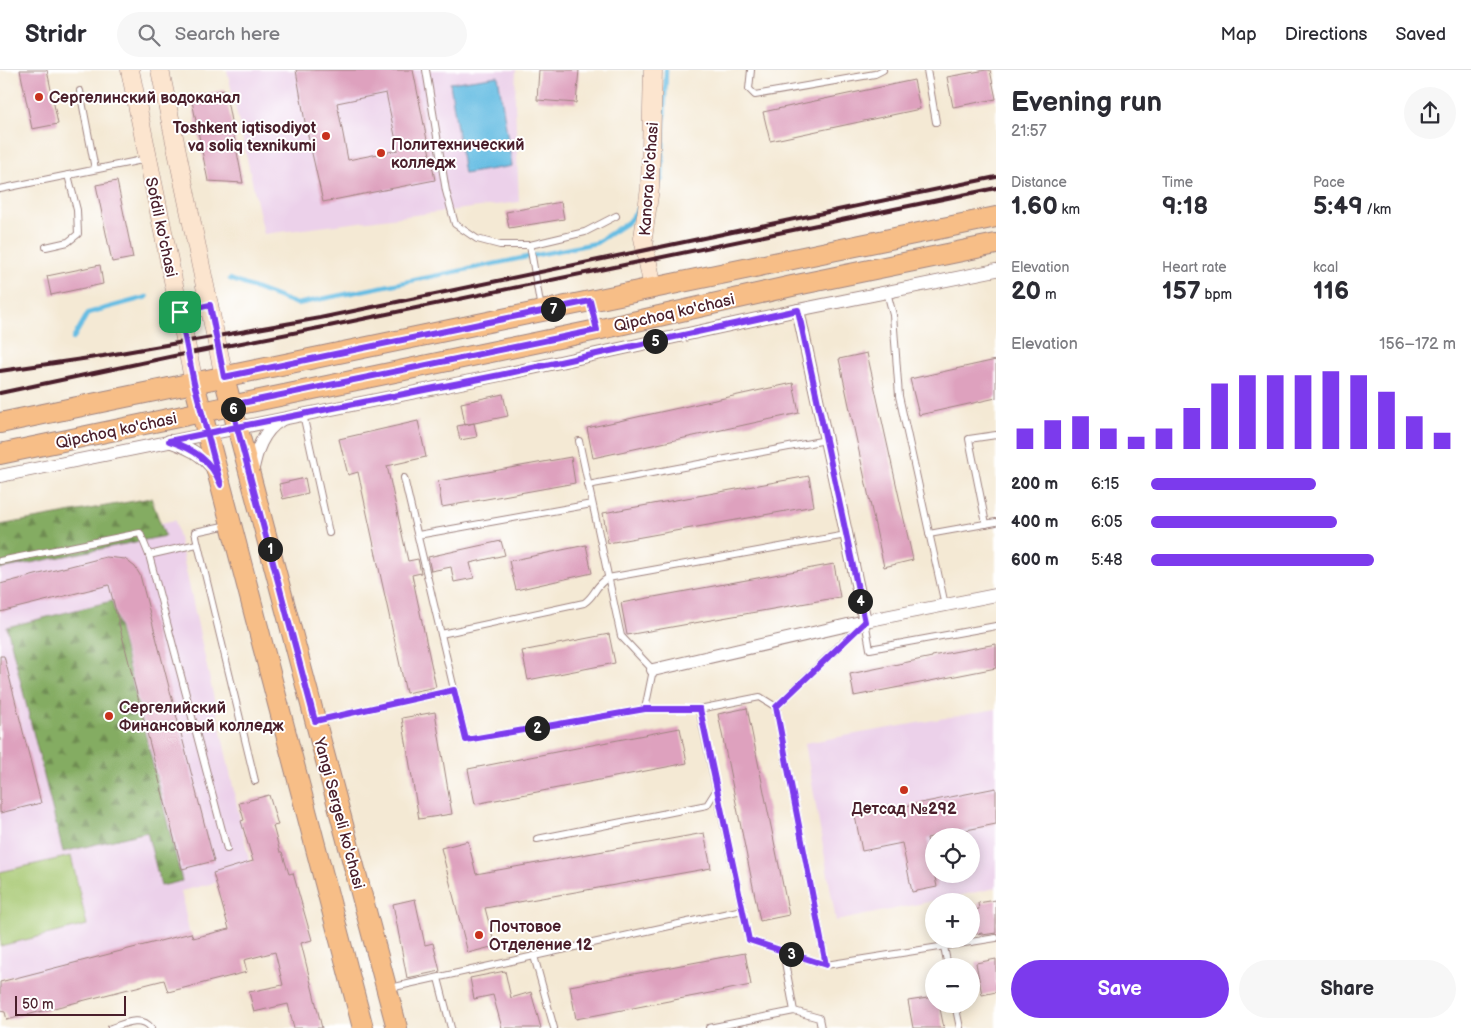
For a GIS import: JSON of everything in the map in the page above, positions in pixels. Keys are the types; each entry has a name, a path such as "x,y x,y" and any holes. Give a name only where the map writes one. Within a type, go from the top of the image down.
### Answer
{"main road":[{"name":"Qipchoq ko'chasi","path":"0,423 996,217"},
{"name":"Qipchoq ko'chasi","path":"0,454 597,330 792,286 996,244"},
{"path":"590,301 597,330"},
{"path":"202,412 224,377"},
{"name":"Yangi Sergeli ko'chasi","path":"224,377 397,1028"},
{"name":"Yangi Sergeli ko'chasi","path":"194,383 363,1028"}],"street":[{"name":"Sofdil ko'chasi","path":"130,70 194,383"},
{"name":"Sofdil ko'chasi","path":"160,70 224,377"},
{"name":"Kanora ko'chasi","path":"653,70 649,195 643,238 653,288"},
{"name":"Qipchoq ko'chasi","path":"0,476 500,375 798,310 996,270"},
{"path":"180,312 210,305"},
{"path":"798,310 865,622"},
{"name":"Qipchoq ko'chasi","path":"251,478 254,460 265,435 276,423 286,418"},
{"name":"Qipchoq ko'chasi","path":"169,441 193,450 202,457 211,466 221,485"},
{"path":"653,670 865,622 995,596"}],"lane":[{"path":"426,70 446,190 455,224 477,239 500,245 530,245 585,232 616,216"},
{"path":"751,70 749,89 755,95 875,74 883,70"},
{"path":"927,70 936,122"},
{"path":"80,91 95,169"},
{"path":"0,189 148,159"},
{"path":"46,247 68,242 78,234 77,210 68,175"},
{"path":"530,245 542,311"},
{"path":"887,292 893,315 899,396 945,605"},
{"path":"303,414 329,533"},
{"path":"986,524 969,440 996,435"},
{"path":"588,485 826,440"},
{"path":"578,441 621,636 653,670 645,709"},
{"path":"404,478 466,740 645,709 700,709 760,697 776,707 826,965"},
{"path":"418,535 592,504"},
{"path":"929,534 996,522"},
{"path":"231,524 195,532 254,780"},
{"path":"0,562 140,533 149,555 227,849"},
{"path":"441,634 584,603 591,598 598,584 608,578 846,535"},
{"path":"149,555 197,544"},
{"path":"865,622 870,649 996,626"},
{"path":"776,707 865,622"},
{"path":"315,721 454,690"},
{"path":"700,709 749,940 826,965 932,948"},
{"path":"537,839 707,805 717,790"},
{"path":"386,989 742,910"},
{"path":"980,940 996,938"},
{"path":"782,951 794,1011"},
{"path":"534,956 554,1028"},
{"path":"438,978 451,1028"},
{"path":"710,1028 794,1011 819,1018 821,1028"},
{"path":"957,1013 960,1028"},
{"path":"111,1028 142,1021 151,1028"}],"shaded area":[{"name":"Политехнический колледж","path":"227,70 516,70 515,103 519,202 264,234"},
{"name":"Сергелийский Финансовый колледж","path":"175,520 252,874 181,891 191,942 0,979 0,558"},
{"name":"Детсад №292","path":"996,709 996,888 972,893 925,893 925,903 836,921 805,743"}],"green space":[{"path":"151,498 165,536 0,569 0,525"},
{"path":"112,601 182,881 161,886 147,832 63,852 7,627"},
{"path":"71,856 87,925 0,946 0,872"}],"water":[{"path":"498,76 512,166 464,174 450,83"}],"building":[{"name":"Сергелинский водоканал","path":"20,70 47,70 58,124 32,129"},
{"name":"Toshkent iqtisodiyot va soliq texnikumi","path":"296,70 413,70 435,180 323,202 305,122","holes":["386,93 398,150 348,160 337,103"]},
{"path":"539,70 579,70 576,103 537,100"},
{"path":"990,70 996,99 953,107 947,77"},
{"path":"914,80 920,109 770,141 763,112"},
{"path":"225,90 243,183 208,181 191,96"},
{"path":"117,181 133,258 112,262 96,185"},
{"path":"561,202 564,219 509,228 506,212"},
{"path":"100,265 103,284 51,295 47,276"},
{"path":"867,353 913,560 884,567 839,359"},
{"path":"996,360 996,398 919,415 910,379"},
{"path":"793,383 799,413 593,458 587,428"},
{"path":"503,394 508,416 465,425 461,403"},
{"path":"418,421 426,457 387,466 408,561 418,559 421,573 412,575 436,687 406,693 358,472 348,475 339,439"},
{"path":"474,423 477,437 460,440 457,426"},
{"path":"571,457 575,483 442,507 438,481"},
{"path":"809,476 814,506 608,543 603,513"},
{"path":"305,478 308,493 283,499 279,484"},
{"path":"501,541 505,555 470,563 474,578 454,582 451,567 431,571 428,557"},
{"path":"586,545 592,573 516,590 509,561"},
{"path":"106,557 125,559 135,567 140,575 214,861 182,869 109,585 0,612 0,584"},
{"path":"834,564 840,597 627,635 621,603"},
{"path":"609,634 615,663 528,680 522,651"},
{"path":"996,644 996,668 854,696 850,674"},
{"path":"0,656 4,656 41,803 0,813"},
{"path":"747,708 789,915 760,921 718,714"},
{"path":"435,712 452,814 419,819 402,718"},
{"path":"680,728 687,763 475,804 468,769"},
{"path":"996,788 996,824 976,828 925,828 925,883 936,883 937,887 912,892 902,843 862,851 855,816"},
{"path":"269,795 278,825 273,826 280,852 282,852 289,874 293,873 312,940 301,943 322,1028 294,1028 288,1004 254,1012 249,992 283,985 275,952 244,960 247,972 168,992 164,980 7,1020 5,1012 0,1011 0,982 191,933 193,938 229,929 213,873 253,861 241,821 244,820 239,803"},
{"path":"704,833 711,868 485,908 495,946 468,953 441,848 468,841 476,874"},
{"path":"415,899 425,945 433,943 440,971 407,978 393,904"},
{"path":"996,900 996,933 982,935 982,933 980,933 980,903"},
{"path":"745,953 751,985 576,1019 570,986"},
{"path":"996,959 996,992 982,995 980,962"},
{"path":"505,971 511,998 531,992 541,1028 502,1028 493,995 474,999 470,978"},
{"path":"925,998 925,1013 941,1013 944,1028 913,1028 908,1001"}],"waterway":[{"path":"656,186 662,179 666,70"},
{"path":"230,279 297,304 596,243 628,222 642,204"},
{"path":"73,339 88,313 147,297"}],"railway":[{"path":"0,371 103,356 320,318 996,177"},
{"path":"0,393 996,188"}],"place":[{"name":"Сергелинский водоканал","path":"39,97"},
{"name":"Toshkent iqtisodiyot va soliq texnikumi","path":"326,136"},
{"name":"Политехнический колледж","path":"381,153"},
{"name":"Сергелийский Финансовый колледж","path":"109,716"},
{"name":"Детсад №292","path":"904,790"},
{"name":"Почтовое Отделение 12","path":"479,935"}],"route":[{"path":"180,312 194,383 208,433 221,485 211,466 202,457 193,450 169,441 208,433 237,427 315,721 454,690 466,740 645,709 700,709 749,940 826,965 776,707 865,622 798,310 500,375 237,427 232,405 597,330 590,301 224,377 210,305 180,312"}]}
